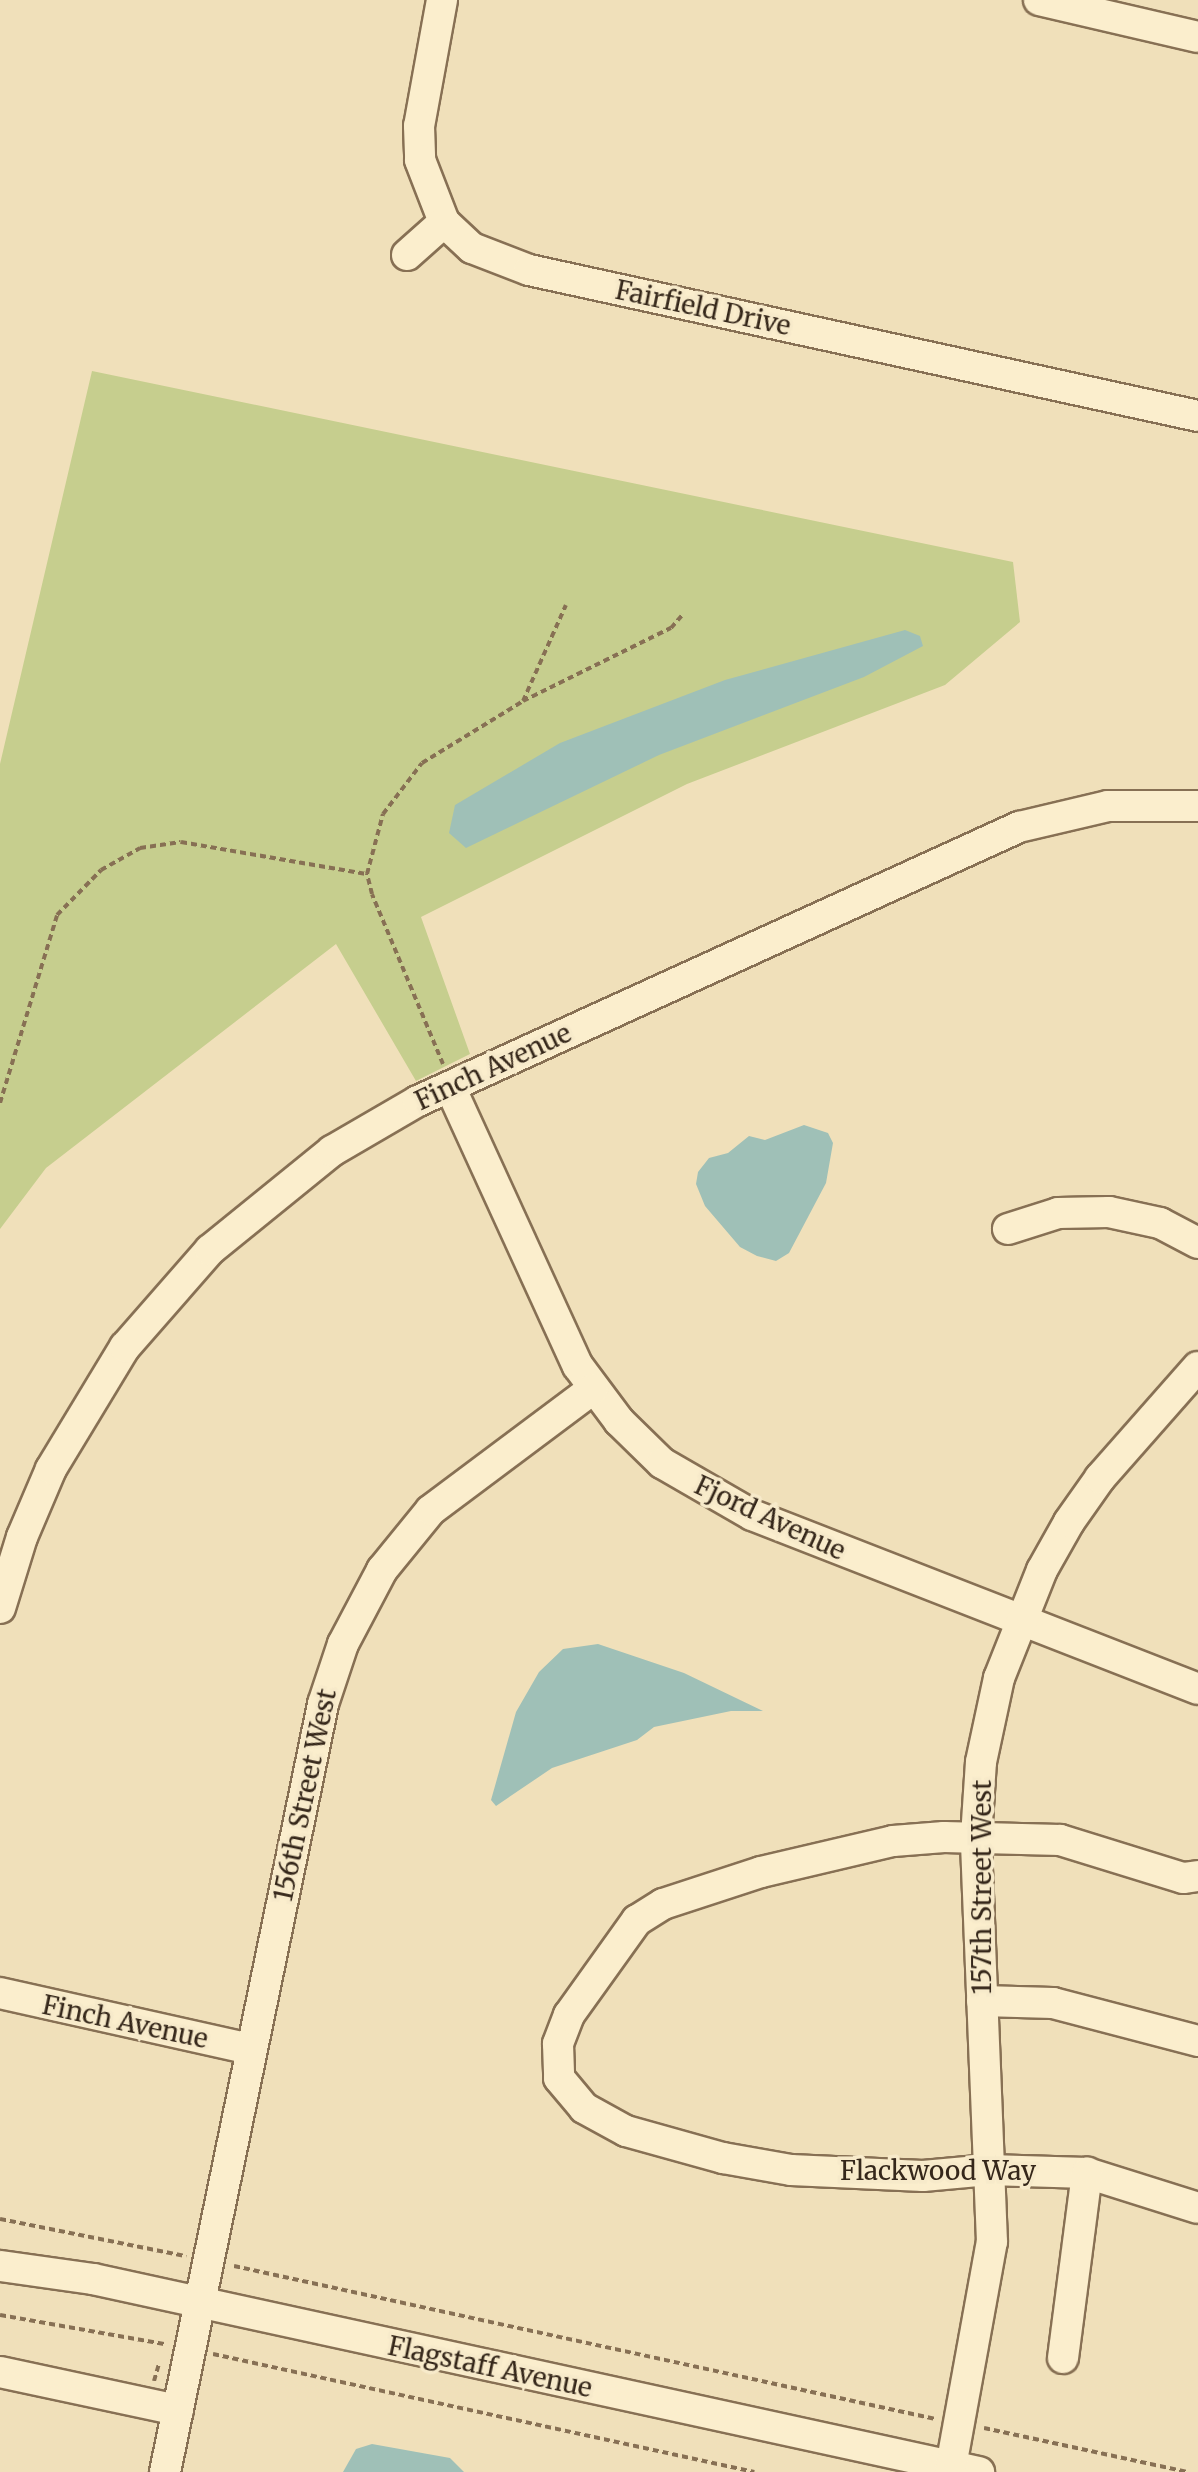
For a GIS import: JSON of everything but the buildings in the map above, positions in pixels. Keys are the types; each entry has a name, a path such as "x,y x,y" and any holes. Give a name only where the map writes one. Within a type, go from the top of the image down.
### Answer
{"street":[{"name":"Fairfield Drive","path":"442,0 419,126 420,160 444,222 472,248 529,270 1198,416"},
{"path":"1039,0 1198,37"},
{"path":"407,255 444,222"},
{"name":"Finch Avenue","path":"0,1608 33,1507 65,1443 109,1370 180,1281 296,1175 447,1078 1019,827 1108,806 1198,806"},
{"name":"Fjord Avenue","path":"447,1078 563,1334 593,1389 650,1453 718,1499 1019,1621 1198,1689"},
{"path":"1008,1229 1058,1213 1109,1212 1160,1223 1198,1243"},
{"name":"157th Street West","path":"960,2470 989,2280 989,2170 976,1837 981,1762 999,1678 1019,1621 1069,1522 1100,1478 1198,1367"},
{"name":"156th Street West","path":"165,2472 178,2410 177,2347 200,2304 323,1704 364,1600 398,1547 446,1496 593,1389"},
{"name":"Flackwood Way","path":"1198,1876 1183,1878 1060,1840 976,1837 893,1841 761,1872 663,1904 637,1920 569,2015 558,2044 559,2078 584,2108 626,2131 723,2158 791,2170 923,2176 989,2170 1087,2173 1198,2208"},
{"name":"Finch Avenue","path":"0,1993 251,2049"},
{"path":"982,2001 1053,2003 1198,2041"},
{"path":"1063,2358 1087,2173"},
{"name":"Flagstaff Avenue","path":"0,2266 93,2279 960,2470"},
{"path":"0,2372 178,2410"}],"path":[{"path":"523,701 566,605"},
{"path":"447,1078 383,929 367,874 383,814 398,788 422,763 523,701 671,628 683,614"},
{"path":"0,1103 57,915 101,870 140,848 181,842 367,874"},
{"path":"0,2219 209,2261 923,2416"},
{"path":"0,2315 177,2347 754,2472"},
{"path":"152,2388 177,2347"},
{"path":"995,2431 1187,2472"}],"green space":[{"path":"92,371 1013,562 1020,622 945,685 687,784 421,917 470,1054 416,1081 336,944 46,1168 0,1229 0,764"}],"water":[{"path":"905,630 920,636 923,646 864,677 659,755 466,848 449,833 455,805 560,743 725,680"},
{"path":"804,1125 828,1133 833,1143 826,1183 789,1253 776,1261 757,1256 740,1247 705,1206 696,1184 698,1172 709,1158 728,1153 749,1136 765,1140"},
{"path":"598,1644 684,1673 763,1711 731,1711 654,1727 637,1740 552,1768 496,1806 491,1800 516,1712 539,1672 563,1649"},
{"path":"372,2444 450,2458 464,2472 343,2472 356,2449"}]}
